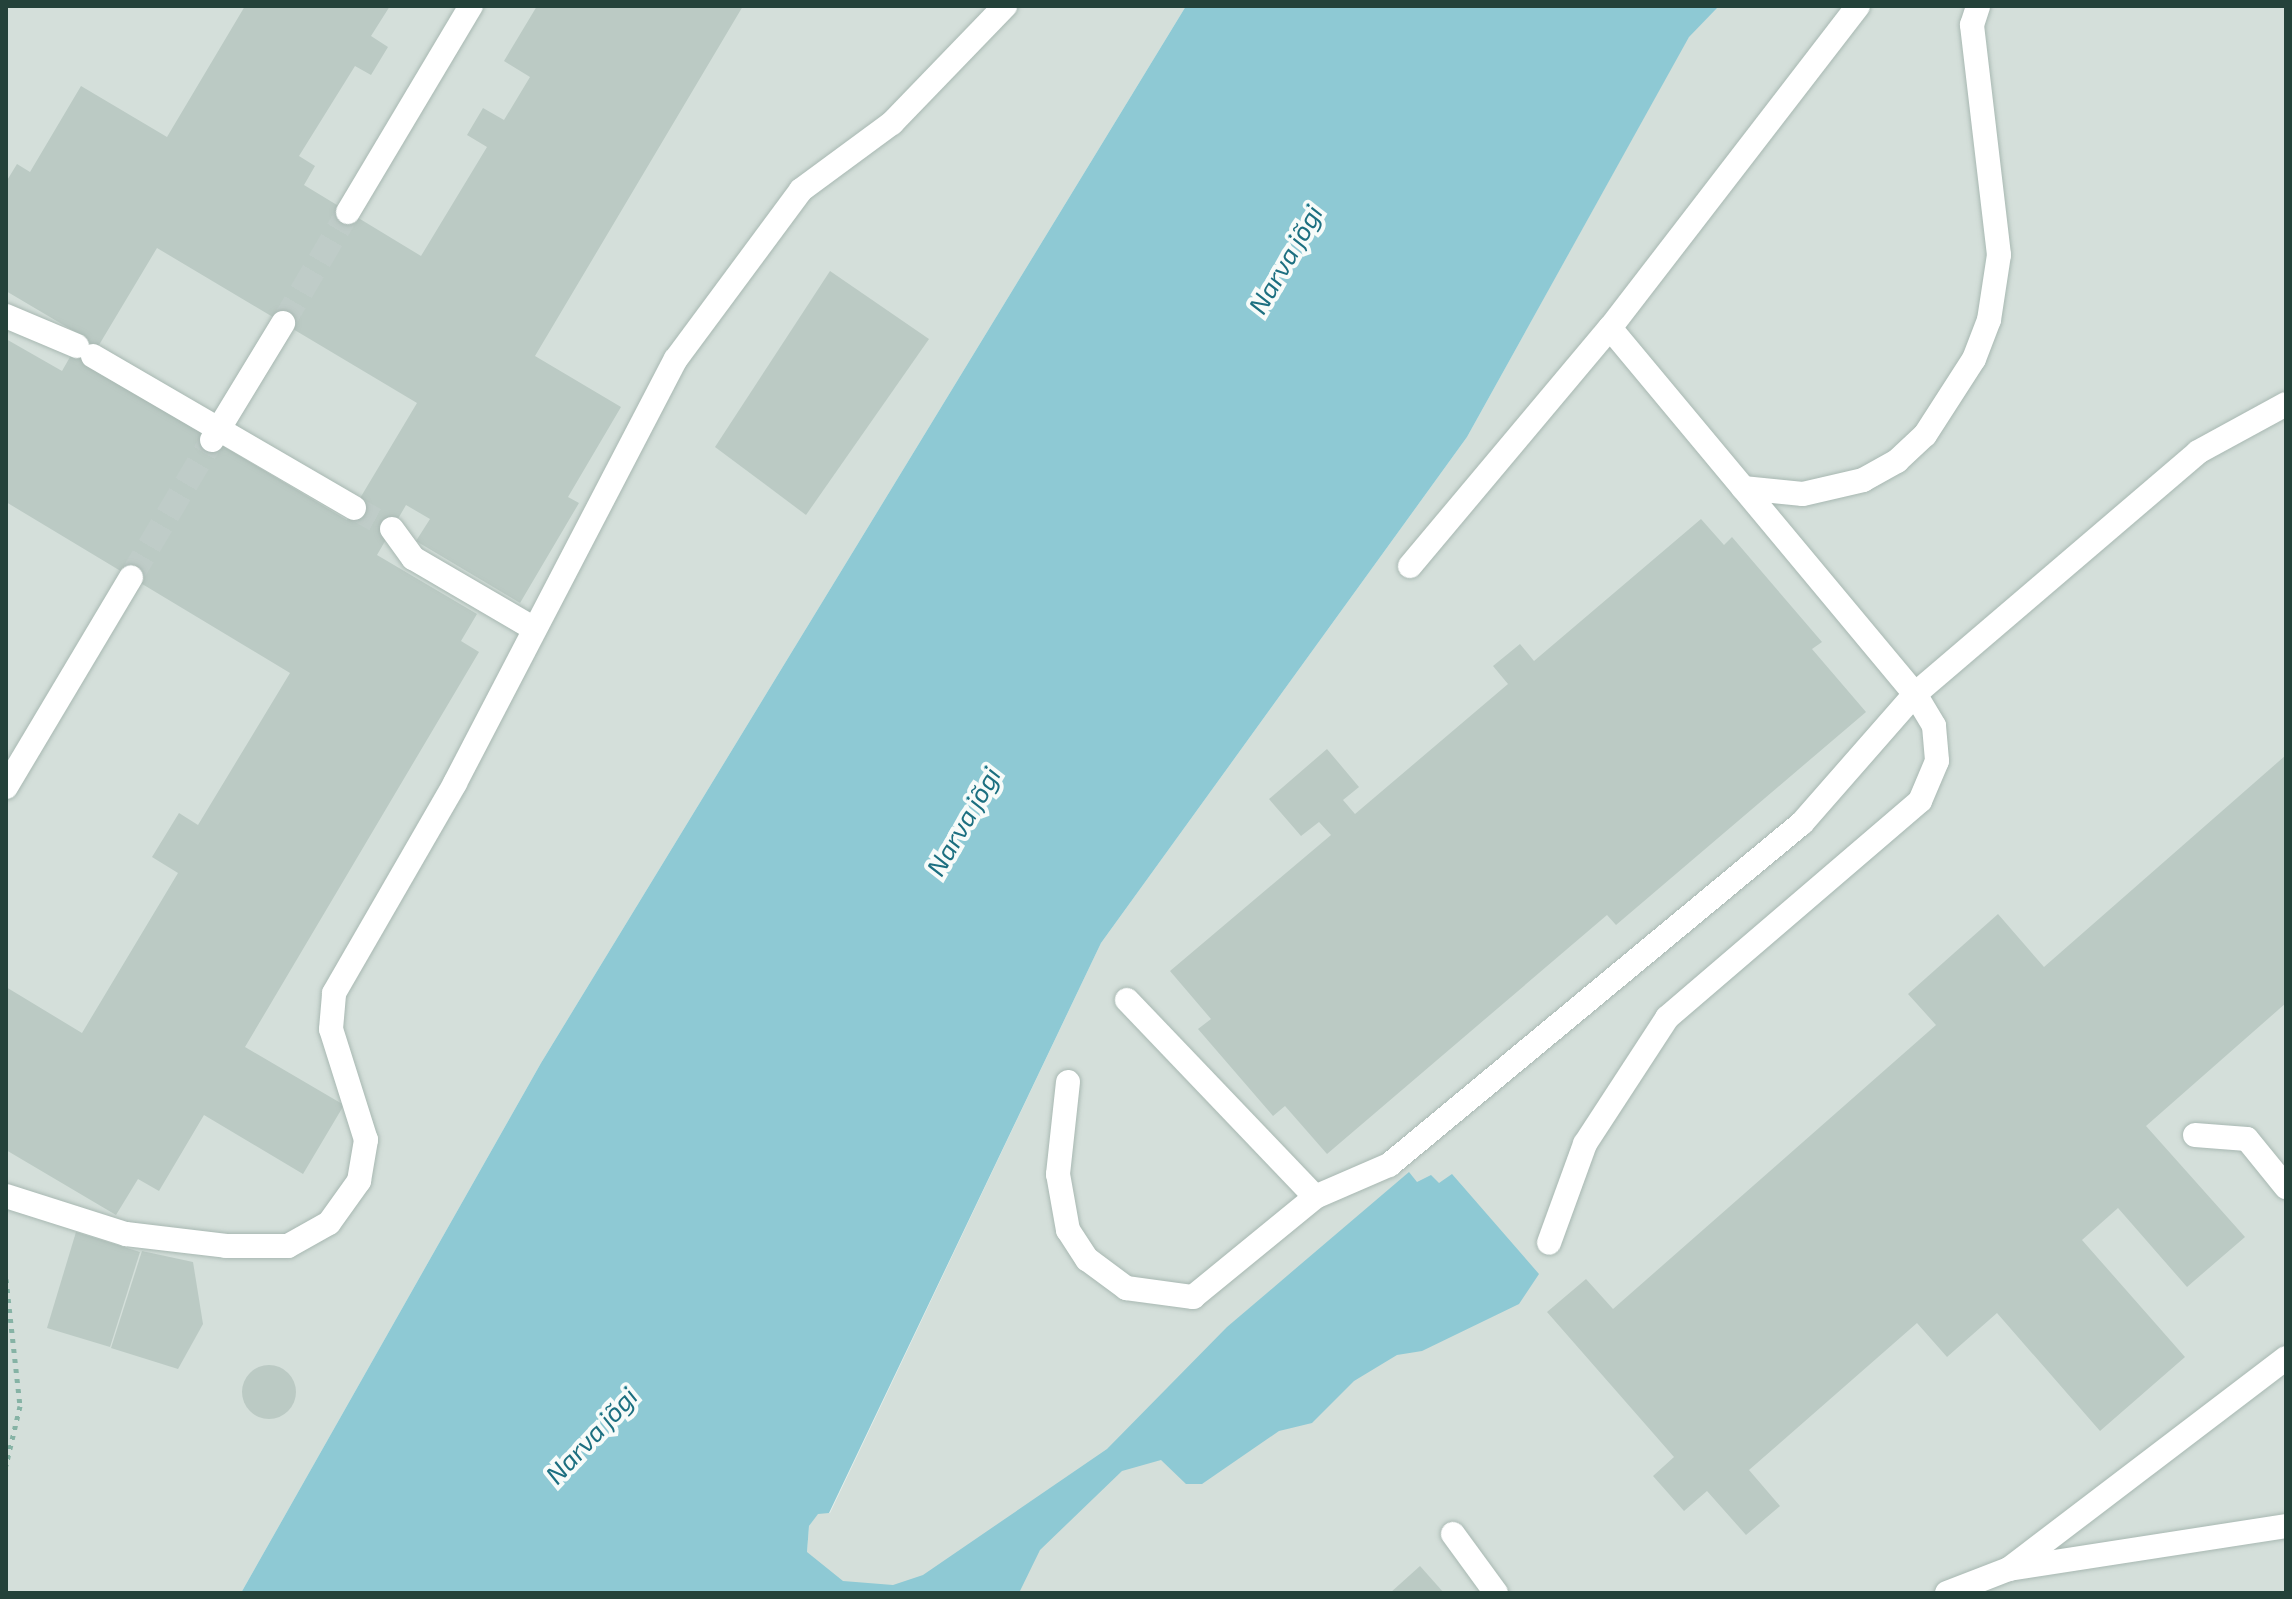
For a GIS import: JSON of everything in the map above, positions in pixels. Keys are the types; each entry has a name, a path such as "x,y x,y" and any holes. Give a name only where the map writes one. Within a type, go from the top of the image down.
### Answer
{"lane":[{"path":"348,212 471,6"},
{"path":"6,1196 126,1234 226,1246 288,1246 329,1223 359,1181 366,1140 331,1029 334,993 455,783 533,628 676,359 801,190 892,123 1005,6"},
{"path":"1410,566 1610,328 1858,6"},
{"path":"1743,488 1803,494 1863,480 1897,461 1925,435 1974,359 1999,255 1972,25 1978,6"},
{"path":"6,316 85,351 216,434 354,508"},
{"path":"216,434 283,323"},
{"path":"1549,1243 1585,1144 1667,1018 1920,801 1937,761 1934,726 1915,694 1610,328"},
{"path":"1068,1082 1060,1203 1087,1259 1126,1288 1193,1297 1315,1197 1389,1165 1802,823 1915,694 2198,452 2286,404"},
{"path":"392,529 413,558 533,628"},
{"path":"6,787 131,577"},
{"path":"1127,1000 1315,1197"},
{"path":"2195,1135 2247,1139 2286,1187"},
{"path":"2009,1569 2286,1358"},
{"path":"1947,1593 2009,1569 2286,1526"},
{"path":"1453,1534 1496,1593"}],"path":[{"path":"6,1279 20,1406 6,1465"}],"shaded area":[{"path":"6,6 1186,6 541,1063 241,1593 6,1593"},
{"path":"1719,6 2286,6 2286,1593 788,1593 807,1552 809,1526 818,1513 830,1513 1101,943 1467,437 1689,36"}],"water":[{"name":"Narva jõgi","path":"1186,6 1719,6 1689,37 1467,437 1101,943 829,1513 818,1514 809,1526 807,1552 843,1581 893,1585 923,1575 1107,1449 1227,1327 1409,1172 1417,1182 1431,1175 1439,1183 1452,1174 1539,1274 1519,1304 1422,1351 1397,1355 1354,1381 1312,1423 1279,1431 1202,1484 1186,1484 1161,1460 1122,1471 1040,1550 1019,1593 241,1593 541,1063"}],"building":[{"path":"245,6 390,6 371,36 388,47 371,75 355,66 299,156 315,166 304,185 421,256 487,147 467,135 483,108 504,120 530,77 504,61 537,6 743,6 535,356 621,407 568,497 579,503 520,603 416,541 430,519 406,505 377,555 477,614 461,641 479,652 245,1047 344,1105 303,1174 204,1115 159,1191 138,1179 116,1215 6,1150 6,987 82,1033 178,873 152,857 179,813 198,825 290,673 6,502 6,339 62,371 82,336 6,291 6,182 17,164 30,172 81,86 167,137","holes":["157,248 417,403 347,520 87,365"]},
{"path":"830,271 929,339 806,515 715,447"},
{"path":"1701,519 1724,545 1732,537 1822,642 1812,649 1866,712 1616,925 1607,915 1327,1154 1285,1106 1273,1116 1198,1029 1211,1019 1170,971 1331,835 1319,822 1301,836 1269,799 1327,749 1359,787 1343,800 1355,814 1508,684 1493,666 1520,644 1534,661"},
{"path":"2286,755 2286,1003 2146,1126 2245,1237 2187,1287 2118,1208 2082,1240 2185,1357 2100,1431 1997,1313 1947,1357 1917,1323 1749,1470 1780,1506 1746,1535 1707,1491 1684,1511 1653,1476 1674,1457 1547,1312 1586,1279 1613,1309 1936,1025 1908,994 1998,914 2044,967"},
{"path":"76,1232 140,1252 110,1347 47,1328"},
{"path":"142,1251 193,1262 203,1324 178,1369 111,1348"},
{"path":"269,1365 288,1373 296,1392 288,1411 269,1419 250,1411 242,1392 250,1373"},
{"path":"1420,1566 1444,1593 1390,1593"}],"tunnel":[{"path":"283,323 348,212"},
{"path":"131,577 212,440"},
{"path":"354,508 392,529"}]}
